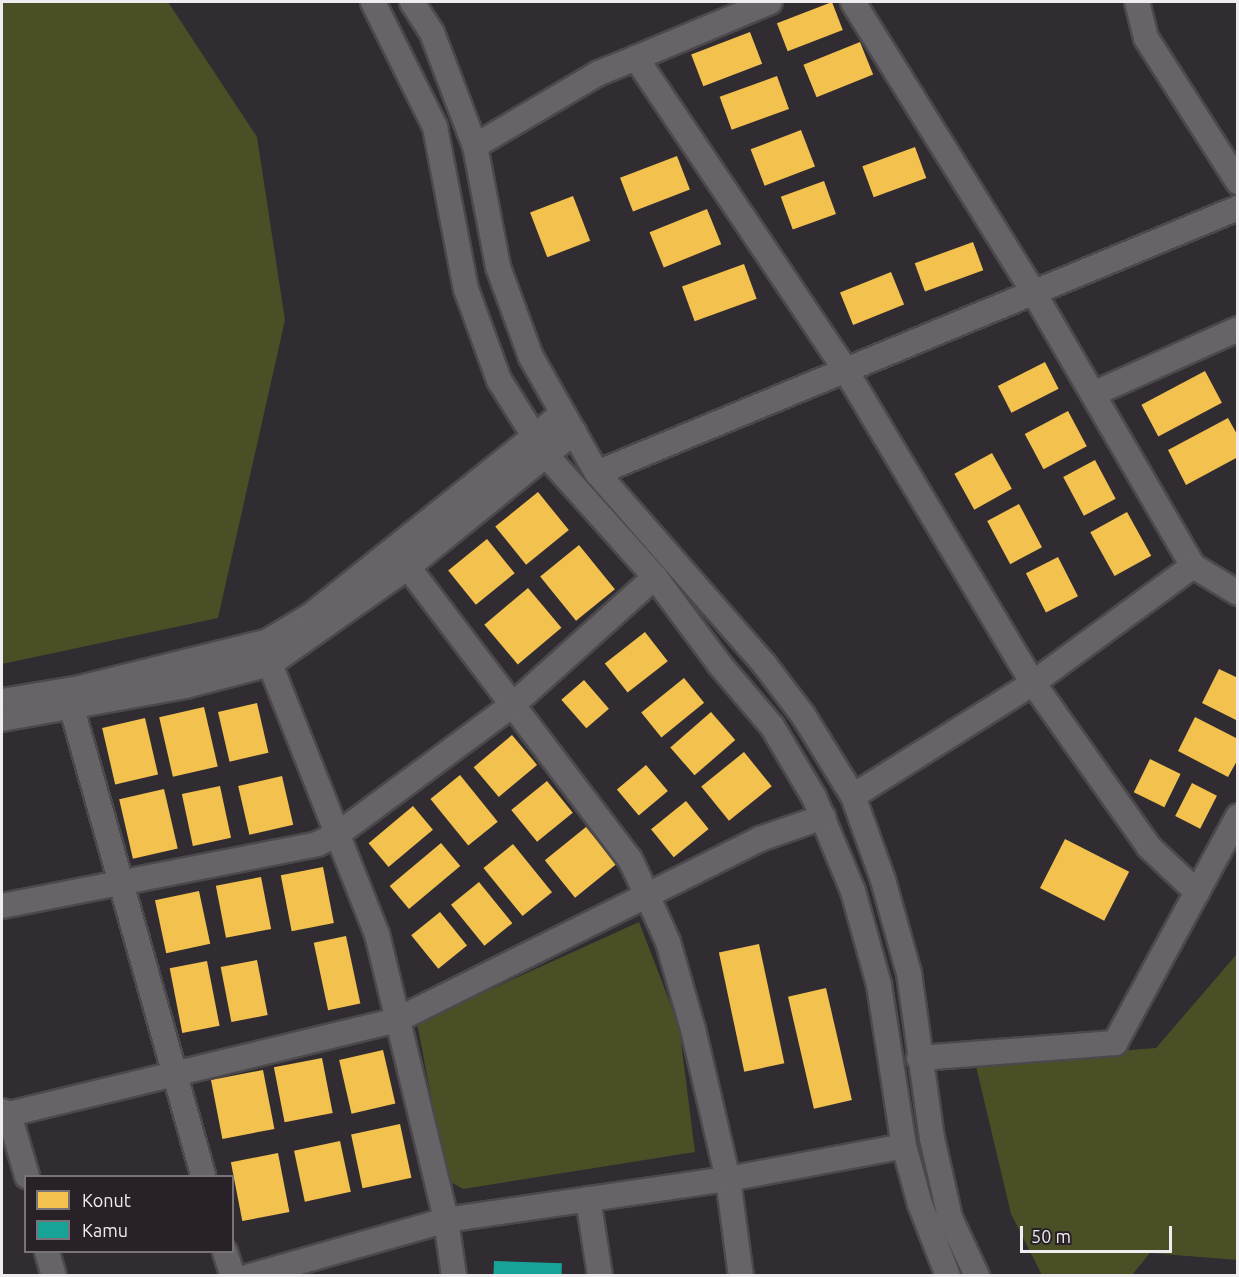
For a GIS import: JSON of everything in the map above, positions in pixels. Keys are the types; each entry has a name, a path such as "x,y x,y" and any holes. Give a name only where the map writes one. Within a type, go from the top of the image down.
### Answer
{"street":[{"path":"373,2 435,127 466,289 499,380 546,455 655,577 720,665 772,726 823,817 853,891 879,985 904,1146 920,1204 948,1275"},
{"path":"412,2 432,33 475,146 498,267 531,357 597,473 765,665 803,715 853,796 884,880 909,973 919,1058 950,1218 977,1275"},
{"path":"475,146 599,73 770,2"},
{"path":"853,2 1034,293 1193,566 1238,593"},
{"path":"1137,2 1146,38 1238,182"},
{"path":"636,58 846,371 1033,683 1149,847 1197,892"},
{"path":"597,473 1238,208"},
{"path":"1093,394 1238,329"},
{"path":"2,701 80,688 268,641 310,616 534,435 568,422"},
{"path":"2,719 186,686 270,664 408,567 546,455 568,422"},
{"path":"853,796 1033,683 1193,566"},
{"path":"408,567 515,703 630,859 648,896 668,942 687,1007 728,1179 741,1275"},
{"path":"2,906 120,885 317,844 338,834 515,703 655,577"},
{"path":"270,664 377,934 446,1220 454,1275"},
{"path":"71,705 173,1076 203,1175"},
{"path":"919,1058 1115,1043 1238,816"},
{"path":"27,1175 5,1112 173,1076 397,1020 760,839 823,817"},
{"path":"250,1275 446,1220 728,1179 904,1146"},
{"path":"588,1199 600,1275"},
{"path":"48,1253 54,1275"},
{"path":"226,1253 233,1275"}],"green space":[{"path":"2,2 168,2 257,137 285,320 218,618 2,664"},
{"path":"639,922 679,1026 695,1152 463,1189 447,1180 417,1023"},
{"path":"1237,954 1237,1260 1150,1253 1132,1275 1042,1275 1011,1214 975,1062 1156,1048"}],"building: Konut":[{"path":"832,2 843,30 788,51 777,23"},
{"path":"750,32 762,64 703,86 691,55"},
{"path":"860,42 873,74 817,97 803,65"},
{"path":"777,76 789,109 732,130 720,97"},
{"path":"801,130 815,166 765,186 751,149"},
{"path":"915,147 926,178 874,197 862,166"},
{"path":"677,156 690,190 633,211 620,178"},
{"path":"824,181 836,214 793,230 781,197"},
{"path":"573,196 590,241 547,257 530,212"},
{"path":"707,209 721,244 664,267 650,232"},
{"path":"973,242 983,270 925,291 915,263"},
{"path":"744,264 757,299 695,321 682,287"},
{"path":"891,272 904,304 853,325 840,293"},
{"path":"1045,362 1059,389 1011,413 998,386"},
{"path":"1205,371 1222,403 1158,437 1141,405"},
{"path":"1068,411 1087,446 1044,469 1025,434"},
{"path":"1228,418 1238,436 1238,457 1186,485 1168,450"},
{"path":"992,453 1012,489 974,510 954,474"},
{"path":"1095,460 1116,499 1084,516 1063,477"},
{"path":"538,492 569,530 526,565 495,527"},
{"path":"1019,504 1042,547 1010,564 987,521"},
{"path":"1127,512 1151,556 1115,576 1090,532"},
{"path":"487,539 515,573 476,605 448,570"},
{"path":"579,545 615,589 576,621 540,576"},
{"path":"1058,557 1078,596 1046,613 1026,573"},
{"path":"528,588 561,628 518,664 484,625"},
{"path":"645,632 668,661 628,693 605,663"},
{"path":"1219,669 1238,678 1238,721 1202,703"},
{"path":"684,678 704,703 661,737 641,713"},
{"path":"584,680 609,709 586,728 561,700"},
{"path":"257,703 268,753 229,762 218,712"},
{"path":"204,707 218,766 173,777 159,717"},
{"path":"711,712 735,740 695,775 670,747"},
{"path":"1195,717 1238,739 1238,759 1228,777 1178,751"},
{"path":"145,718 158,775 115,784 102,728"},
{"path":"512,735 537,765 499,797 474,767"},
{"path":"744,752 772,786 729,821 701,787"},
{"path":"1150,759 1181,774 1164,807 1134,792"},
{"path":"646,765 668,791 639,815 617,789"},
{"path":"460,775 498,822 468,846 430,799"},
{"path":"282,776 293,825 249,835 238,786"},
{"path":"547,781 573,813 537,842 511,810"},
{"path":"1192,783 1217,796 1200,829 1175,816"},
{"path":"220,786 231,838 193,846 182,794"},
{"path":"164,789 178,848 133,859 119,799"},
{"path":"686,801 709,829 674,857 651,829"},
{"path":"413,806 433,830 388,867 369,843"},
{"path":"586,827 616,864 575,898 545,860"},
{"path":"1065,839 1129,872 1104,921 1040,888"},
{"path":"441,843 460,866 409,909 390,886"},
{"path":"513,844 552,892 522,916 483,868"},
{"path":"323,867 334,923 292,931 281,875"},
{"path":"261,877 271,929 226,938 216,886"},
{"path":"479,882 512,923 484,946 451,905"},
{"path":"199,891 210,944 166,953 155,900"},
{"path":"440,912 467,945 438,969 411,935"},
{"path":"346,936 360,1003 328,1010 314,943"},
{"path":"759,944 784,1063 744,1072 719,953"},
{"path":"257,960 268,1015 231,1022 221,967"},
{"path":"207,961 220,1026 182,1033 170,968"},
{"path":"826,988 852,1100 814,1109 788,997"},
{"path":"383,1050 395,1104 352,1114 339,1060"},
{"path":"322,1058 333,1113 285,1122 274,1067"},
{"path":"263,1070 274,1129 222,1139 211,1080"},
{"path":"400,1124 411,1178 363,1188 351,1134"},
{"path":"340,1141 351,1192 305,1202 294,1151"},
{"path":"278,1153 289,1212 242,1221 231,1162"}],"building: Kamu":[{"path":"494,1261 562,1263 562,1276 493,1276"}]}
